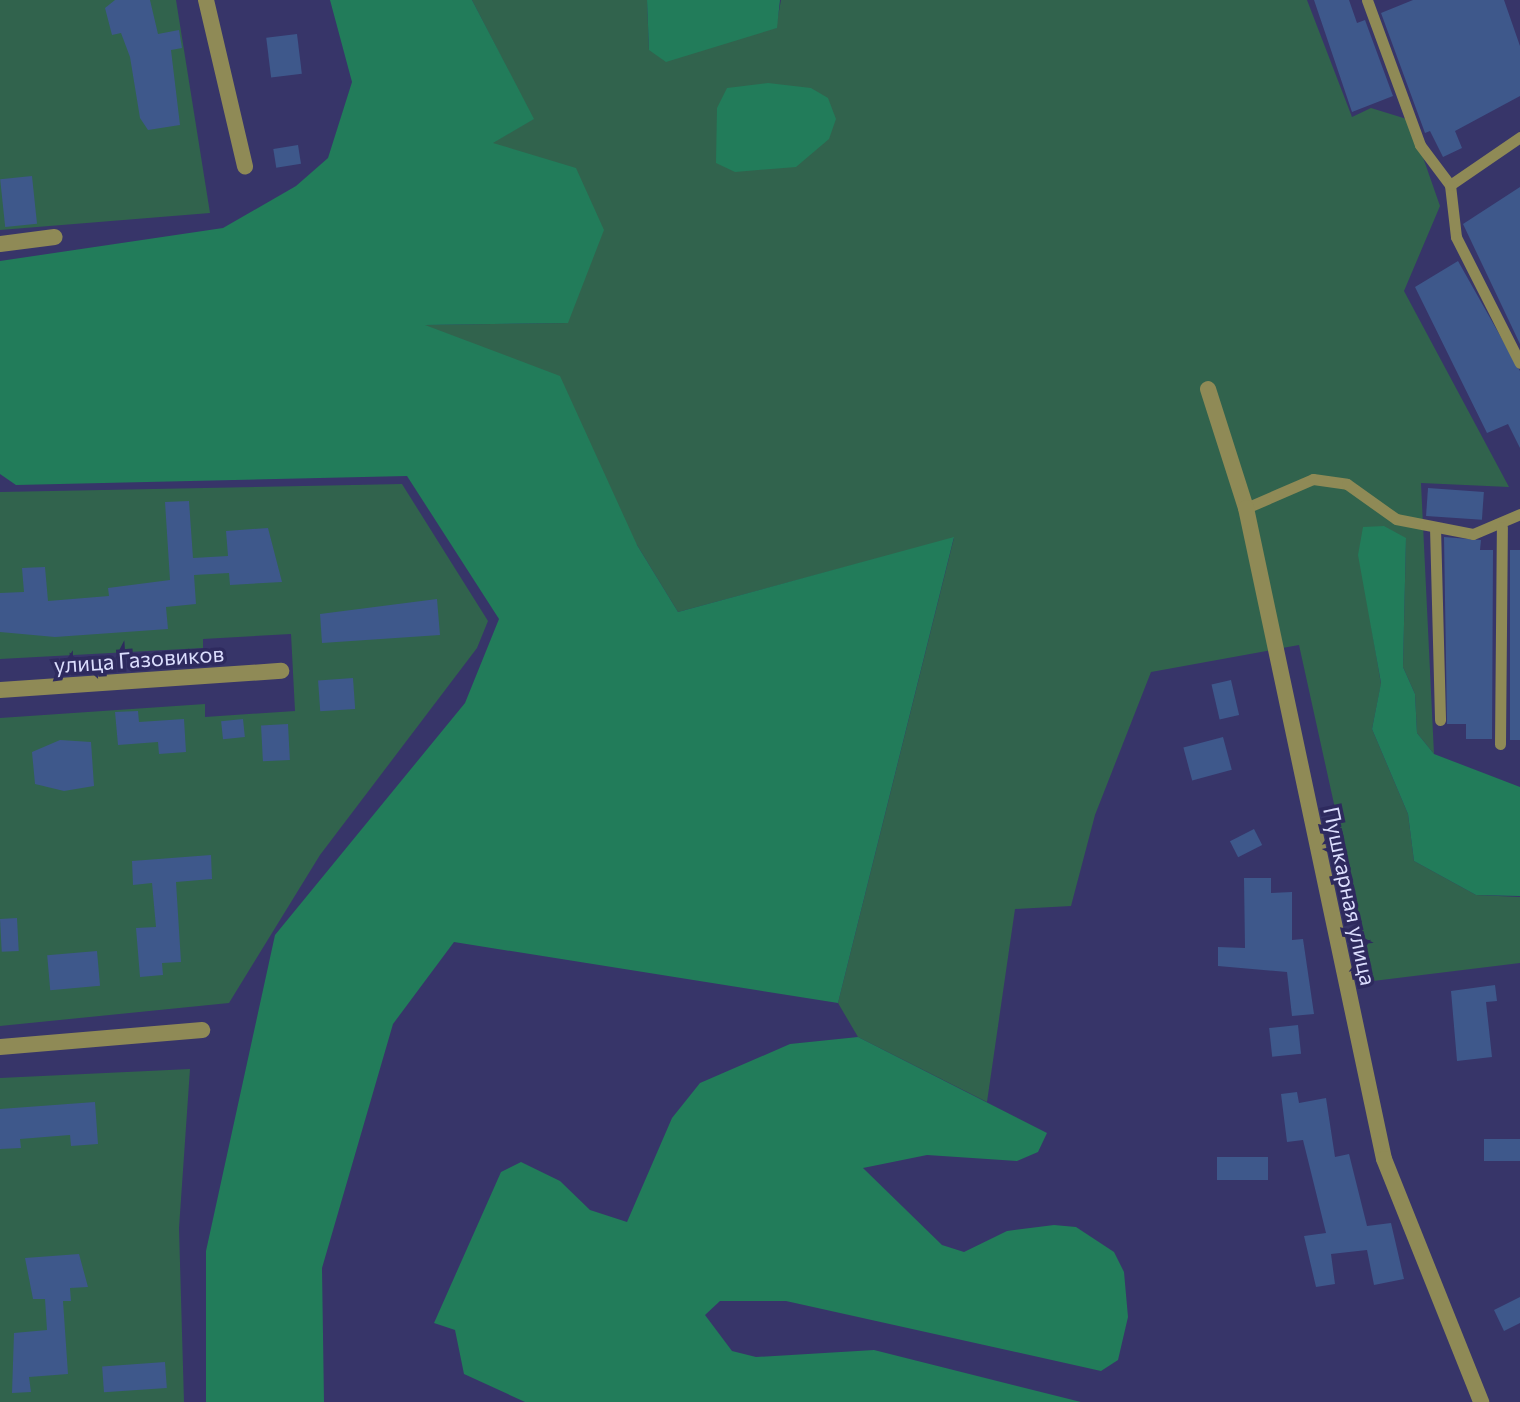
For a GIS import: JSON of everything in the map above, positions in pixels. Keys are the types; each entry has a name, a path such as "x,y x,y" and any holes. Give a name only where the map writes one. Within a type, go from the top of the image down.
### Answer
{"street":[{"path":"206,0 245,166"},
{"path":"0,244 55,237"},
{"name":"Пушкарная улица","path":"1208,389 1246,508 1384,1159 1481,1402"},
{"name":"улица Газовиков","path":"0,690 281,671"},
{"path":"0,1047 202,1030"}],"lane":[{"path":"1367,0 1420,145 1450,185 1456,237 1520,363"},
{"path":"1450,185 1520,137"},
{"path":"1246,508 1313,479 1347,484 1396,519 1473,534 1502,527 1520,514"},
{"path":"1435,527 1440,720"},
{"path":"1500,744 1502,527"}],"green space":[{"path":"0,0 176,0 210,213 0,230"},
{"path":"330,0 472,0 534,119 493,143 576,168 604,230 568,323 425,325 560,376 637,545 678,612 954,537 838,1003 454,942 393,1024 322,1268 324,1402 206,1402 206,1251 275,935 465,703 499,619 407,476 16,485 0,474 0,261 223,228 296,186 328,158 352,82"},
{"path":"472,0 647,0 649,50 776,28 781,0 1307,0 1352,117 1371,108 1410,120 1440,206 1404,291 1509,487 1421,483 1434,754 1417,733 1415,694 1403,667 1406,538 1368,606 1381,684 1372,729 1408,814 1414,861 1476,895 1520,897 1520,963 1373,981 1299,645 1151,672 1095,815 1071,906 1015,909 987,1102 858,1037 838,1003 954,538 678,612 637,545 423,325 568,323 492,143 533,119"},
{"path":"647,0 780,0 777,28 666,62 649,50"},
{"path":"768,83 811,88 828,98 836,119 829,139 796,167 735,172 716,163 717,108 727,88"},
{"path":"402,484 488,621 477,648 320,855 229,1003 0,1026 0,718 205,704 205,717 295,711 291,634 203,639 203,648 0,659 0,492"},
{"path":"1384,526 1406,538 1403,667 1415,694 1417,733 1434,754 1520,787 1520,896 1476,895 1414,861 1408,814 1372,729 1381,683 1358,555 1363,527"},
{"path":"858,1037 1047,1133 1038,1152 1017,1161 927,1155 863,1168 942,1245 964,1252 1007,1231 1054,1225 1076,1227 1114,1252 1124,1272 1128,1317 1118,1360 1101,1371 786,1301 720,1301 705,1315 732,1351 756,1357 874,1350 1081,1402 525,1402 464,1374 455,1330 434,1323 501,1172 521,1162 560,1181 590,1210 627,1222 672,1118 700,1083 790,1044"},
{"path":"190,1069 179,1228 184,1402 0,1402 0,1078"}],"building":[{"path":"115,0 150,0 158,34 179,30 182,48 171,50 180,125 148,130 140,118 130,57 121,33 112,35 105,8"},
{"path":"1314,0 1349,0 1357,23 1365,20 1393,96 1352,112"},
{"path":"1413,0 1504,0 1520,46 1520,96 1455,131 1462,148 1443,157 1430,131 1425,133 1381,13"},
{"path":"297,34 302,74 271,77 266,38"},
{"path":"298,145 301,164 276,168 273,149"},
{"path":"32,176 37,224 5,227 0,179"},
{"path":"1520,187 1520,344 1463,224"},
{"path":"1458,261 1520,371 1520,448 1508,424 1487,433 1415,287"},
{"path":"1428,488 1484,492 1482,520 1426,516"},
{"path":"189,501 193,558 228,556 226,531 268,528 282,582 230,585 229,573 194,575 196,604 166,607 168,629 55,637 0,632 0,593 24,592 22,568 45,567 48,601 109,596 108,588 170,580 165,502"},
{"path":"1444,537 1481,540 1480,550 1493,550 1492,739 1466,739 1466,724 1447,724"},
{"path":"1510,550 1520,550 1520,740 1510,740"},
{"path":"437,599 440,635 322,643 320,614"},
{"path":"353,678 355,709 320,711 318,680"},
{"path":"1231,680 1239,715 1220,720 1212,684"},
{"path":"138,711 139,722 184,719 186,752 159,754 158,742 118,745 115,712"},
{"path":"243,719 245,737 223,739 221,721"},
{"path":"288,724 290,760 263,761 261,725"},
{"path":"1223,737 1232,770 1192,780 1183,748"},
{"path":"60,740 91,742 94,786 64,791 35,784 32,752"},
{"path":"1254,829 1262,845 1238,857 1230,841"},
{"path":"211,855 212,879 176,882 181,962 162,963 163,975 140,977 136,928 156,927 152,883 133,885 132,861"},
{"path":"1244,878 1271,878 1271,893 1292,892 1292,940 1303,939 1314,1014 1292,1016 1287,972 1218,966 1218,947 1245,948"},
{"path":"17,918 19,951 2,952 0,919"},
{"path":"97,951 100,986 50,990 47,955"},
{"path":"1495,985 1497,1001 1486,1002 1492,1057 1457,1061 1451,991"},
{"path":"1298,1025 1301,1054 1272,1057 1269,1028"},
{"path":"1297,1092 1299,1103 1326,1098 1335,1157 1349,1154 1367,1226 1391,1223 1404,1279 1374,1285 1367,1250 1331,1254 1335,1284 1316,1287 1304,1236 1326,1233 1303,1140 1287,1142 1281,1094"},
{"path":"95,1102 98,1144 71,1146 70,1135 20,1139 21,1148 0,1149 0,1109"},
{"path":"1484,1139 1520,1139 1520,1161 1484,1161"},
{"path":"1217,1157 1268,1157 1268,1180 1217,1180"},
{"path":"79,1254 88,1287 70,1288 71,1301 63,1301 68,1374 29,1377 31,1392 12,1393 14,1333 47,1330 45,1299 33,1299 25,1258"},
{"path":"1520,1297 1520,1323 1504,1331 1494,1310"},
{"path":"165,1362 167,1388 104,1392 102,1366"}]}
